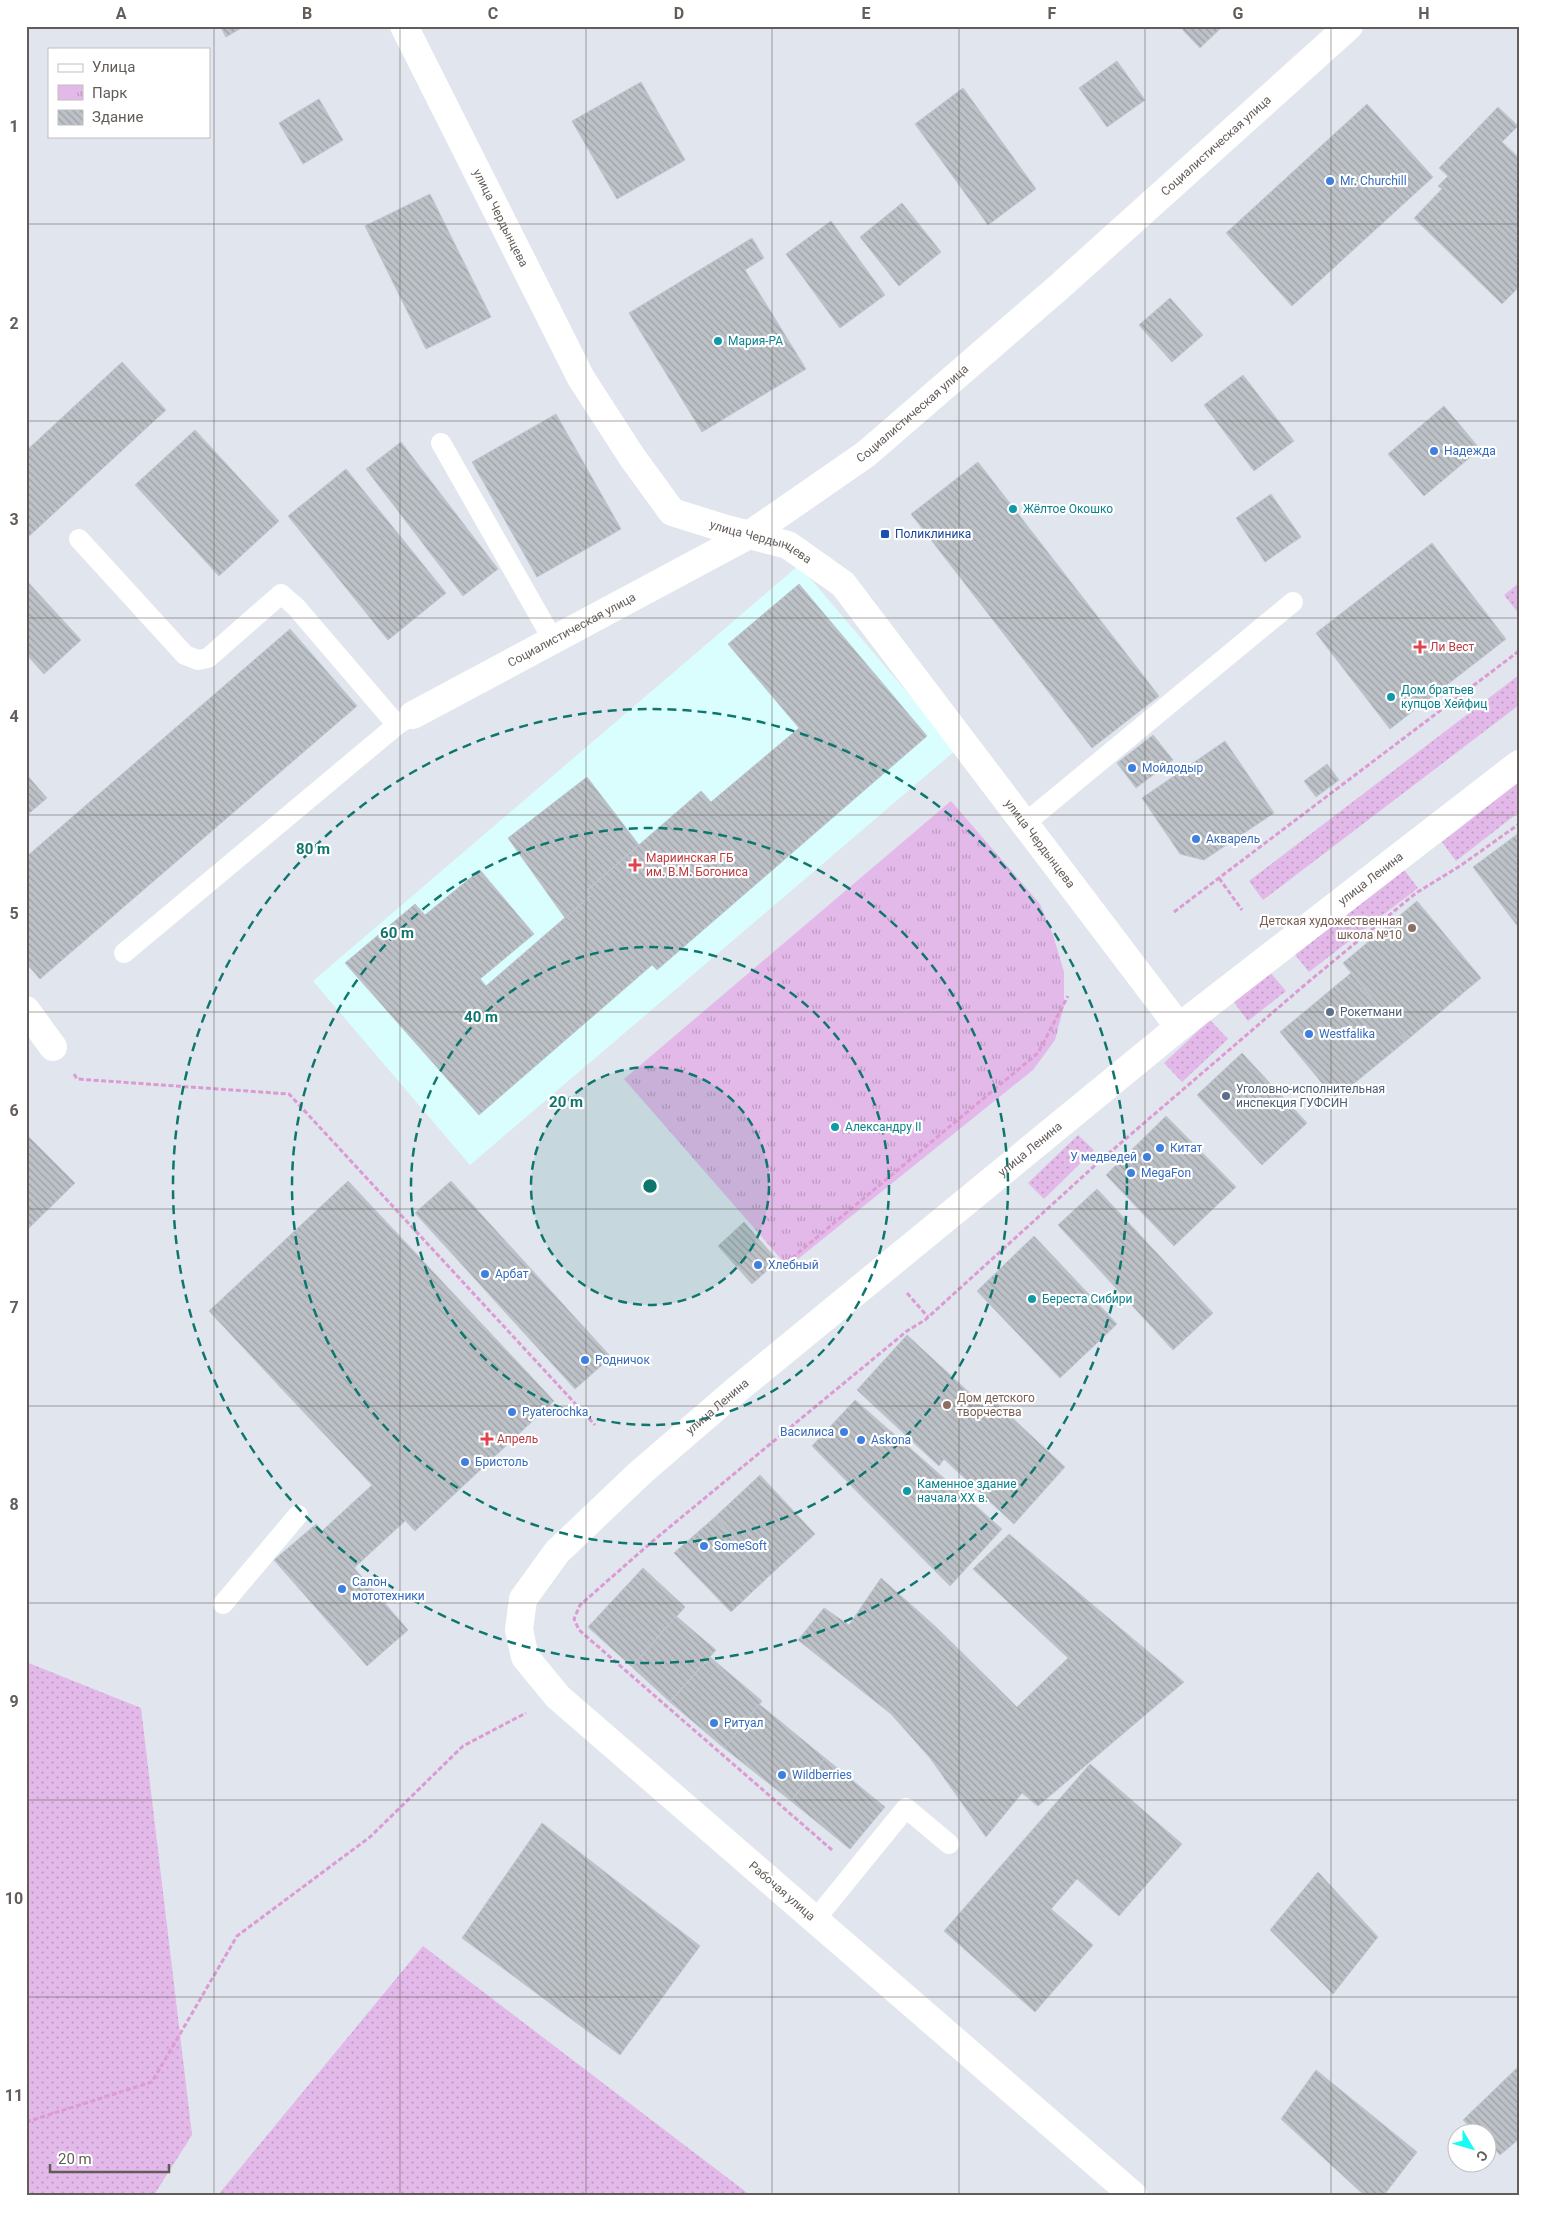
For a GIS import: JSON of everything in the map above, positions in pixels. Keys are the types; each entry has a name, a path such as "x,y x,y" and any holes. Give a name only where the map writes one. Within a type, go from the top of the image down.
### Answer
{"street":[{"name":"улица Чердынцева","path":"404,26 581,378 632,457 672,512 788,545 843,584 1179,1026"},
{"name":"Социалистическая улица","path":"405,720 749,535 866,454 1058,287 1349,26"},
{"name":"улица Ленина","path":"557,1552 640,1473 734,1392 1179,1026 1519,764"},
{"path":"26,1010 53,1047"},
{"name":"Рабочая улица","path":"557,1552 523,1599 519,1630 525,1657 558,1697 1133,2195"}],"lane":[{"path":"441,443 552,640"},
{"path":"79,539 185,654 198,660 208,658 281,594 296,607 405,720 124,953"},
{"path":"1024,824 1293,602"},
{"path":"223,1604 298,1515"},
{"path":"815,1920 906,1808 949,1844"}],"path":[{"path":"1174,912 1519,651"},
{"path":"855,1870 579,1630 574,1619 580,1605 654,1540 899,1337 928,1317 1101,1160 1302,987 1416,893 1460,866 1519,824"},
{"path":"1219,878 1242,910"},
{"path":"792,1258 1038,1053 1068,996"},
{"path":"53,1047 77,1079 288,1094 595,1425"},
{"path":"905,1291 928,1317"},
{"path":"26,2122 152,2082 237,1936 370,1837 463,1746 558,1697"}],"shaded area":[{"name":"Мариинская ГБ им. В.М. Богониса","path":"799,565 956,750 470,1165 313,981"}],"green space":[{"path":"1519,583 1519,614 1504,595"},
{"path":"1519,675 1519,705 1263,900 1249,881"},
{"path":"1519,782 1519,812 1456,861 1442,842"},
{"path":"951,801 1040,904 1053,935 1064,972 1064,1006 1055,1040 1033,1070 788,1267 624,1079"},
{"path":"1402,867 1418,888 1309,972 1293,952"},
{"path":"1270,972 1286,991 1248,1021 1233,1001"},
{"path":"1210,1020 1228,1039 1182,1082 1164,1063"},
{"path":"1078,1135 1094,1150 1044,1199 1028,1183"},
{"path":"26,1662 141,1708 192,2135 154,2195 26,2195"},
{"path":"423,1946 750,2195 218,2195"}],"building":[{"path":"220,26 245,26 226,37"},
{"path":"1179,26 1223,26 1200,48"},
{"path":"1117,61 1145,100 1107,127 1079,88"},
{"path":"641,82 685,160 617,199 572,121"},
{"path":"963,88 1036,189 988,225 915,124"},
{"path":"319,99 343,140 303,164 279,123"},
{"path":"1367,104 1433,177 1292,306 1226,233"},
{"path":"1498,107 1518,126 1502,142 1519,158 1519,287 1502,304 1414,218 1442,189 1438,186 1448,176 1439,168"},
{"path":"430,194 491,317 426,349 365,226"},
{"path":"902,203 941,252 899,286 860,237"},
{"path":"831,221 885,295 840,328 786,254"},
{"name":"Мария-РА","path":"752,238 764,258 745,270 806,369 702,432 629,313"},
{"path":"1170,298 1203,335 1172,362 1139,325"},
{"path":"122,362 166,410 26,539 26,451"},
{"path":"1243,375 1294,441 1254,471 1204,405"},
{"path":"1444,406 1480,449 1424,496 1388,454"},
{"path":"556,414 621,529 537,577 472,462"},
{"path":"195,430 279,521 219,576 135,485"},
{"path":"401,442 498,569 463,596 366,469"},
{"path":"978,462 1159,696 1092,748 911,514"},
{"path":"346,469 446,593 388,640 288,516"},
{"path":"1271,494 1301,537 1265,562 1236,518"},
{"path":"1432,543 1506,639 1390,729 1316,633"},
{"path":"26,580 81,640 44,674 26,654"},
{"path":"799,584 927,736 657,970 652,965 479,1115 345,963 415,904 425,915 480,870 534,934 480,979 486,986 591,895 587,890 701,791 711,802 799,728 728,644"},
{"path":"290,629 357,706 40,979 26,963 26,857"},
{"path":"1153,735 1173,760 1136,788 1117,763"},
{"path":"1225,741 1274,813 1204,860 1180,854 1142,798"},
{"path":"1327,764 1339,780 1316,797 1304,781"},
{"path":"26,774 47,798 26,816"},
{"path":"587,777 639,845 587,890 591,895 565,918 508,838"},
{"path":"1519,833 1519,928 1473,867"},
{"path":"1417,901 1481,978 1407,1040 1343,963"},
{"path":"1351,973 1407,1040 1335,1099 1280,1032"},
{"path":"1242,1053 1307,1123 1262,1165 1197,1095"},
{"path":"1166,1116 1236,1187 1174,1246 1106,1175"},
{"path":"26,1134 75,1183 26,1231"},
{"path":"348,1181 554,1401 415,1531 209,1311"},
{"path":"451,1181 611,1357 575,1389 415,1213"},
{"path":"1097,1189 1213,1313 1173,1350 1058,1225"},
{"path":"744,1222 778,1261 752,1284 718,1246"},
{"path":"1034,1236 1117,1324 1060,1378 977,1291"},
{"path":"907,1335 986,1408 993,1400 1065,1467 1014,1524 944,1459 939,1466 857,1390"},
{"path":"855,1400 1002,1529 950,1586 812,1446"},
{"path":"760,1475 815,1534 769,1576 715,1517"},
{"path":"372,1485 405,1521 354,1568 322,1531"},
{"path":"715,1517 769,1576 731,1612 674,1553"},
{"path":"316,1524 408,1630 367,1666 274,1560"},
{"path":"1009,1534 1184,1682 1038,1806 1022,1793 986,1837 930,1758 891,1714 798,1640 824,1608 849,1625 881,1578 937,1628 1017,1707 1068,1658 973,1569"},
{"path":"643,1568 685,1607 632,1667 588,1627"},
{"path":"676,1616 716,1650 670,1702 632,1667"},
{"path":"710,1657 762,1701 724,1748 670,1702"},
{"path":"759,1704 825,1758 791,1801 724,1748"},
{"path":"825,1758 885,1807 850,1849 791,1801"},
{"path":"1090,1764 1182,1844 1119,1916 1077,1879 1051,1909 1093,1945 1035,2012 944,1931"},
{"path":"542,1823 700,1946 620,2055 462,1938"},
{"path":"1318,1872 1378,1937 1333,1994 1270,1930"},
{"path":"1519,2066 1519,2139 1500,2155 1498,2153 1498,2124 1467,2124 1463,2120"},
{"path":"1316,2070 1417,2152 1384,2195 1364,2195 1281,2119"}],"place":[{"name":"Mr. Churchill","path":"1330,181"},
{"name":"Мария-РА","path":"718,341"},
{"name":"Надежда","path":"1434,451"},
{"name":"Жёлтое Окошко","path":"1013,509"},
{"name":"Поликлиника","path":"885,534"},
{"name":"Ли Вест","path":"1420,647"},
{"name":"Дом братьев купцов Хейфиц","path":"1391,697"},
{"name":"Мойдодыр","path":"1132,768"},
{"name":"Акварель","path":"1196,839"},
{"name":"Мариинская ГБ им. В.М. Богониса","path":"635,865"},
{"name":"Детская художественная школа №10","path":"1412,928"},
{"name":"Рокетмани","path":"1330,1012"},
{"name":"Westfalika","path":"1309,1034"},
{"name":"Уголовно-исполнительная инспекция ГУФСИН","path":"1226,1096"},
{"name":"Александру II","path":"835,1127"},
{"name":"Китат","path":"1160,1148"},
{"name":"У медведей","path":"1147,1157"},
{"name":"MegaFon","path":"1131,1173"},
{"name":"Хлебный","path":"758,1265"},
{"name":"Арбат","path":"485,1274"},
{"name":"Береста Сибири","path":"1032,1299"},
{"name":"Родничок","path":"585,1360"},
{"name":"Дом детского творчества","path":"947,1405"},
{"name":"Pyaterochka","path":"512,1412"},
{"name":"Василиса","path":"844,1432"},
{"name":"Апрель","path":"487,1439"},
{"name":"Askona","path":"861,1440"},
{"name":"Бристоль","path":"465,1462"},
{"name":"Каменное здание начала XX в.","path":"907,1491"},
{"name":"SomeSoft","path":"704,1546"},
{"name":"Салон мототехники","path":"342,1589"},
{"name":"Ритуал","path":"714,1723"},
{"name":"Wildberries","path":"782,1775"}]}
